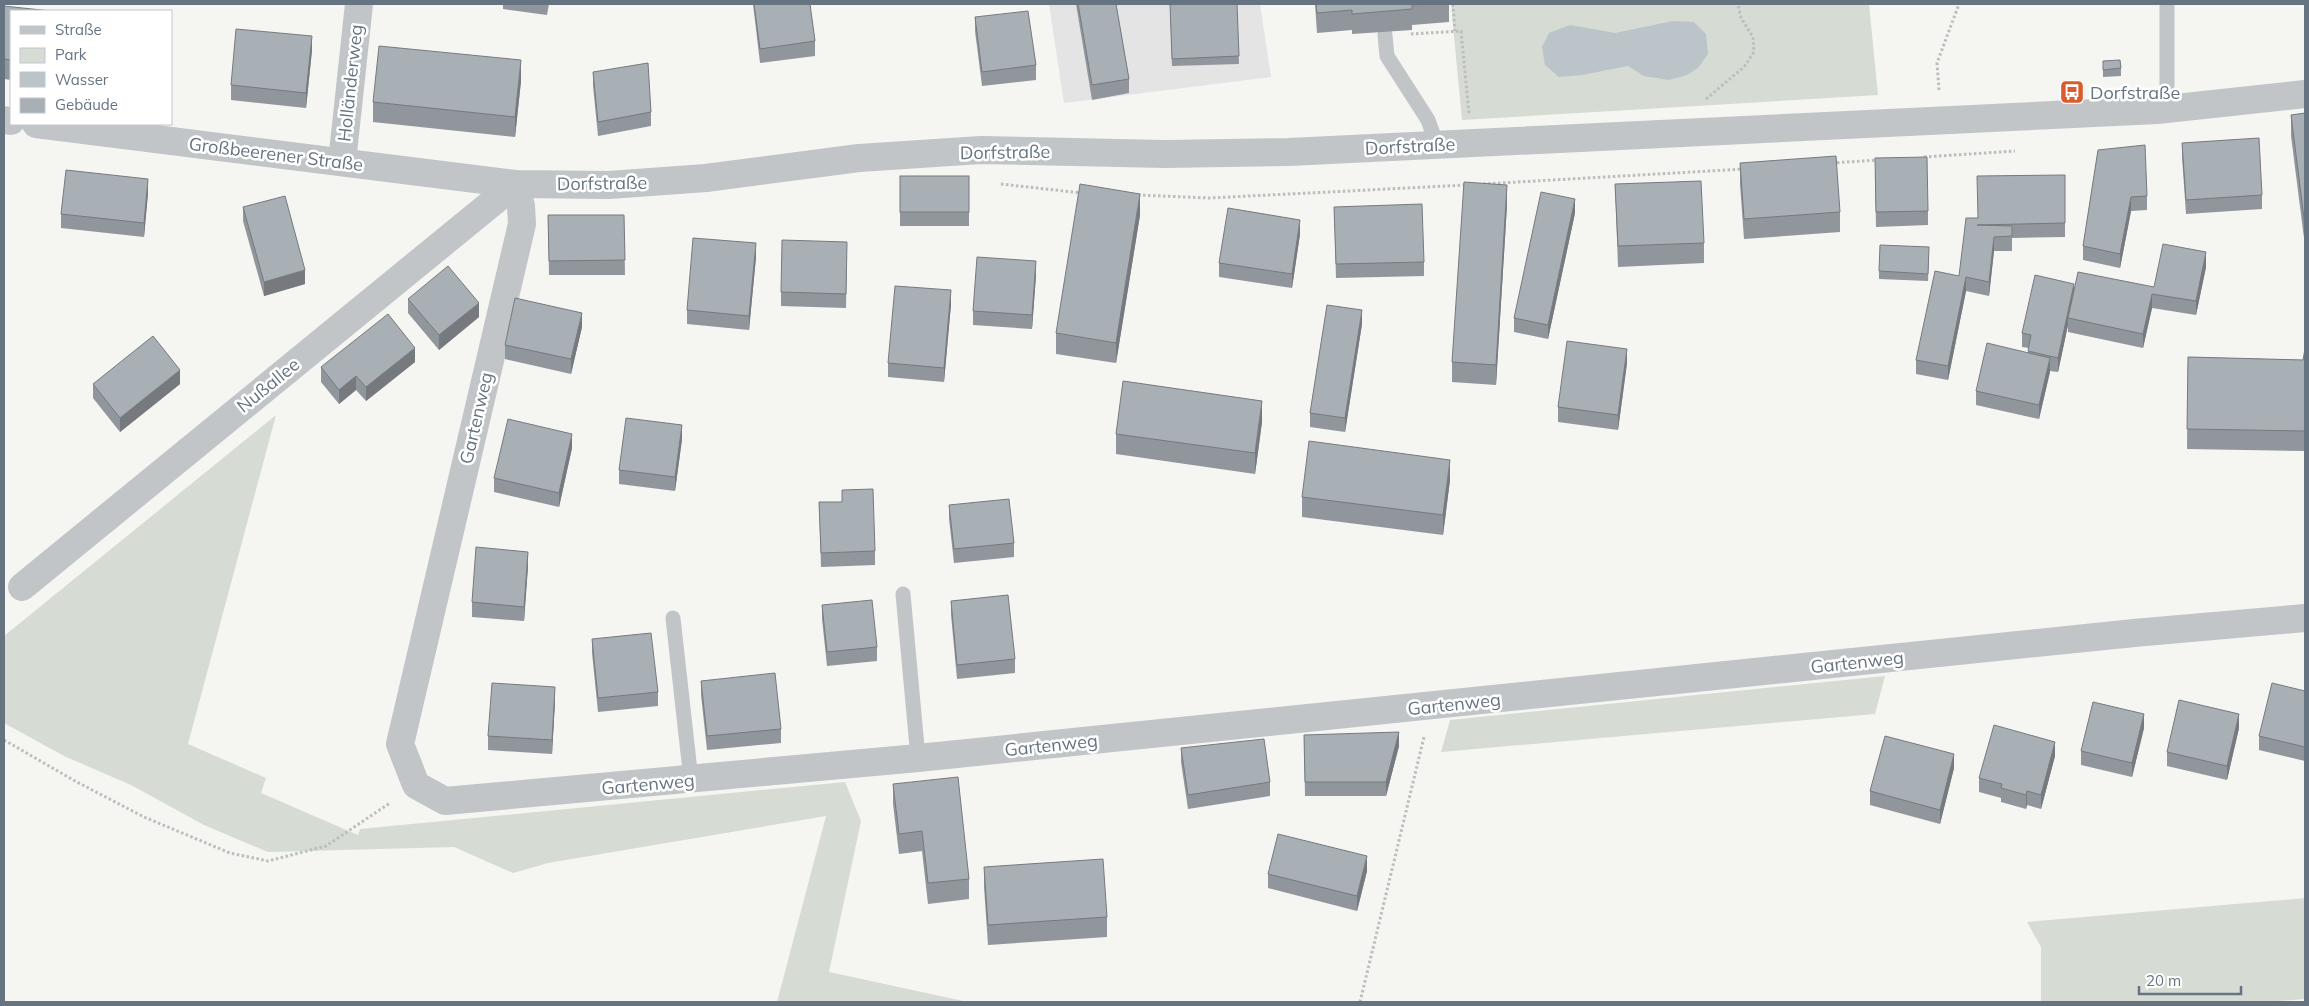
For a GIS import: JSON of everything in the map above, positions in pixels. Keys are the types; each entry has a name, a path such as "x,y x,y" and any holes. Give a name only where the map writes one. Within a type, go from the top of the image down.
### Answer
{"street":[{"name":"Holländerweg","path":"342,162 359,4"},
{"name":"Dorfstraße","path":"515,184 609,185 706,178 850,159 981,150 1165,154 1437,145 2169,109 2305,94"},
{"name":"Großbeerener Straße","path":"44,125 515,184"},
{"name":"Nußallee","path":"22,587 515,184"},
{"name":"Gartenweg","path":"515,184 521,206 522,224 400,744 416,785 445,801 918,758 1431,707 2124,634 2305,618"}],"lane":[{"path":"2167,4 2167,87 2169,109"},
{"path":"1385,36 1387,56 1428,120 1437,145"},
{"path":"903,594 918,758"},
{"path":"673,618 690,780"}],"path":[{"path":"1452,4 1455,32"},
{"path":"1701,105 1710,95 1744,67 1754,52 1753,37 1741,18 1738,4"},
{"path":"1939,95 1937,63 1959,4"},
{"path":"1385,36 1461,32 1472,143"},
{"path":"1360,1002 1431,707"},
{"path":"4,740 75,781 144,817 230,853 268,861 326,846 416,785"}],"shaded area":[{"path":"1049,4 1260,4 1271,77 1064,103"}],"green space":[{"path":"1451,4 1869,4 1878,95 1462,120"},
{"path":"276,415 188,744 266,778 261,793 358,835 360,829 845,782 861,821 829,972 968,1002 777,1002 826,816 548,863 513,873 454,847 268,852 204,825 131,785 64,756 4,723 4,636"},
{"path":"1885,676 1875,714 1441,752 1450,720"},
{"path":"2305,898 2305,999 2265,1002 2041,1002 2041,947 2027,922"}],"water":[{"path":"1673,21 1694,22 1706,34 1708,54 1698,68 1687,75 1669,80 1644,76 1628,66 1582,75 1559,77 1545,65 1542,47 1549,33 1570,25 1615,33"}],"building":[{"path":"754,4 810,4 815,41 760,49"},
{"path":"1078,4 1116,4 1129,79 1092,85"},
{"path":"1170,4 1237,4 1239,56 1172,59"},
{"path":"1316,4 1425,4 1412,5 1412,9 1352,14 1352,10 1317,13"},
{"path":"4,6 42,10 10,10 10,60 4,59"},
{"path":"1028,11 1036,65 982,72 975,17"},
{"path":"236,29 312,36 306,93 231,85"},
{"path":"379,46 521,60 515,117 373,102"},
{"path":"2120,60 2121,68 2103,70 2103,61"},
{"path":"648,63 651,112 598,122 593,72"},
{"path":"2305,113 2305,226 2291,115"},
{"path":"2259,138 2262,195 2186,200 2182,143"},
{"path":"2145,145 2147,196 2131,197 2120,254 2083,246 2098,150"},
{"path":"1836,156 1840,212 1744,219 1740,163"},
{"path":"1927,157 1928,211 1876,212 1875,158"},
{"path":"66,170 148,179 144,223 61,214"},
{"path":"2065,175 2065,223 1977,225 2012,226 2012,236 1994,237 1989,282 1966,277 1948,366 1916,360 1935,271 1959,276 1966,218 1978,218 1977,176"},
{"path":"900,176 969,176 969,212 900,212"},
{"path":"1701,181 1704,243 1618,246 1615,184"},
{"path":"1464,182 1507,185 1496,365 1452,362"},
{"path":"1080,184 1140,194 1116,343 1056,333"},
{"path":"1541,192 1575,199 1548,325 1514,318"},
{"path":"285,196 305,270 264,282 243,207"},
{"path":"1422,204 1424,262 1336,264 1334,207"},
{"path":"1228,208 1300,220 1292,274 1219,263"},
{"path":"548,215 624,215 625,260 549,261"},
{"path":"693,238 756,243 749,316 687,310"},
{"path":"782,240 847,242 846,294 781,292"},
{"path":"2163,244 2206,252 2196,301 2152,294 2143,334 2068,318 2078,272 2154,287"},
{"path":"1880,245 1929,247 1928,274 1879,271"},
{"path":"977,257 1036,261 1032,315 973,311"},
{"path":"448,266 479,303 439,335 408,299"},
{"path":"2035,275 2074,284 2058,358 2028,351 2031,335 2022,333"},
{"path":"895,286 951,290 944,368 888,363"},
{"path":"515,298 582,313 571,359 505,345"},
{"path":"1327,305 1362,310 1345,418 1310,413"},
{"path":"388,314 415,348 366,387 356,376 339,390 321,367"},
{"path":"153,336 180,370 120,418 93,384"},
{"path":"1567,341 1627,349 1618,415 1558,407"},
{"path":"1987,343 2050,358 2039,405 1976,391"},
{"path":"2305,349 2305,431 2187,429 2188,357 2303,360"},
{"path":"1123,381 1262,401 1255,453 1116,434"},
{"path":"626,418 682,425 675,477 619,470"},
{"path":"508,419 572,434 559,493 494,478"},
{"path":"1309,441 1450,460 1443,515 1302,497"},
{"path":"873,489 875,551 821,553 819,502 842,502 842,490"},
{"path":"1009,499 1014,543 954,549 949,505"},
{"path":"476,547 528,552 524,607 472,602"},
{"path":"1008,595 1015,659 957,665 951,601"},
{"path":"872,600 877,647 827,652 822,605"},
{"path":"651,633 658,692 598,698 592,639"},
{"path":"775,673 781,729 707,736 701,681"},
{"path":"492,683 555,687 552,740 488,736"},
{"path":"2272,683 2305,691 2305,747 2259,736"},
{"path":"2179,700 2239,714 2227,766 2167,752"},
{"path":"2093,702 2144,714 2132,763 2081,751"},
{"path":"1994,725 2055,742 2041,795 2027,791 2026,795 2001,788 2002,784 1979,778"},
{"path":"1399,732 1386,782 1305,782 1304,735"},
{"path":"1885,736 1954,754 1940,810 1870,791"},
{"path":"1264,739 1270,782 1188,795 1181,748"},
{"path":"958,777 969,879 928,883 922,831 899,834 893,784"},
{"path":"1278,834 1367,856 1357,896 1268,874"},
{"path":"1103,859 1107,917 988,925 984,867"}],"place":[{"name":"Dorfstraße","path":"2072,92"}]}
